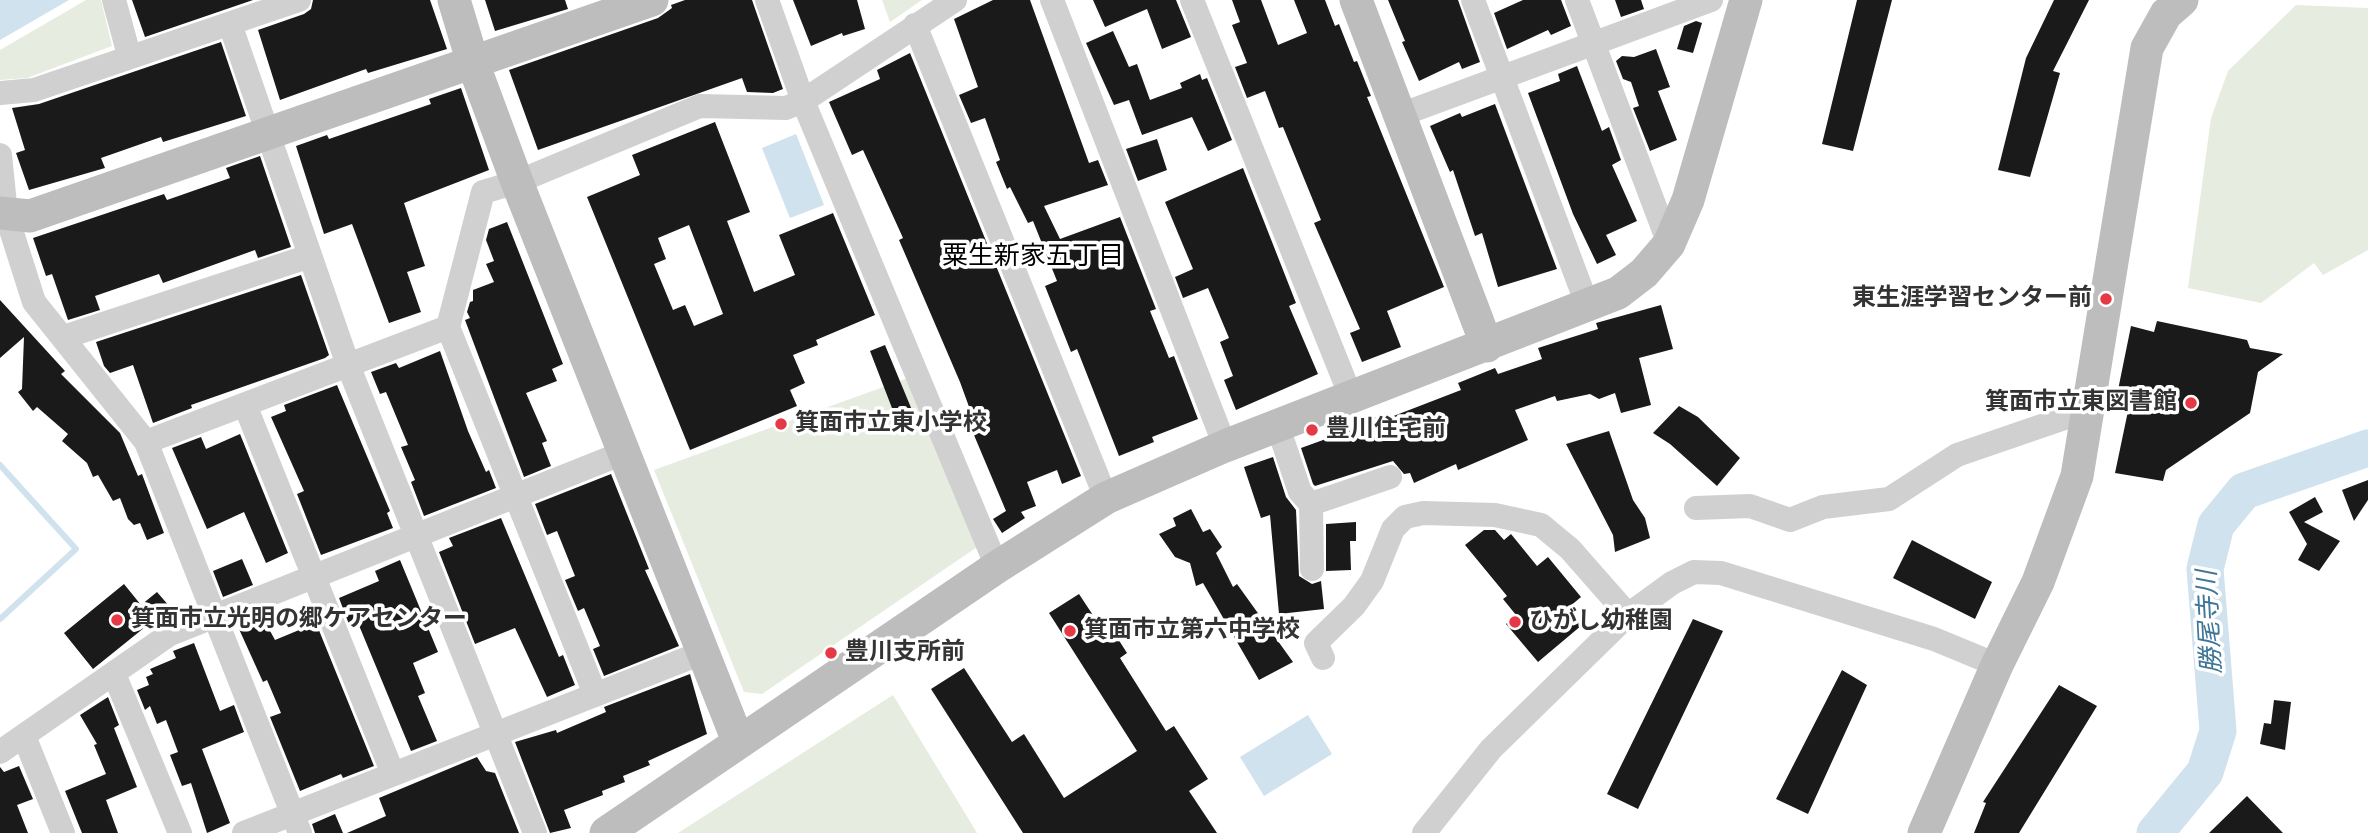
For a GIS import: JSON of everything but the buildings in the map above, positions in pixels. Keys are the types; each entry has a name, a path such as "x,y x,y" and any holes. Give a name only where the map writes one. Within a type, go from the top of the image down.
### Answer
{"street":[{"path":"114,0 129,55"},
{"path":"0,93 34,90 129,55 299,0"},
{"path":"454,0 473,63 517,182 738,741"},
{"path":"3,214 30,216 652,0"},
{"path":"767,0 803,101 997,567"},
{"path":"595,694 448,327 483,192 517,182 700,106 786,108 803,101 955,0"},
{"path":"1052,0 1225,446"},
{"path":"1192,0 1351,397"},
{"path":"1356,0 1487,346"},
{"path":"1473,0 1588,307"},
{"path":"1577,0 1669,244"},
{"path":"1400,115 1711,0"},
{"path":"606,833 997,567 1106,498 1225,446 1588,307 1618,293 1644,273 1669,244 1688,200 1746,11 1746,0"},
{"path":"1924,833 1997,665 2038,582 2077,476 2147,48 2166,13 2182,0"},
{"path":"230,24 348,365 535,833"},
{"path":"915,25 1106,498"},
{"path":"0,155 3,214 34,302 146,442 297,823"},
{"path":"64,337 310,256"},
{"path":"146,442 448,327"},
{"path":"245,405 393,774"},
{"path":"1696,508 1750,506 1790,520 1823,507 1889,499 1957,455 2088,410"},
{"path":"1278,427 1300,492 1311,504 1312,569"},
{"path":"0,752 170,634 623,453"},
{"path":"1311,504 1390,477"},
{"path":"1324,658 1317,643 1354,606 1372,581 1393,529 1405,517 1423,513 1495,514 1541,525 1570,549 1628,615"},
{"path":"1424,833 1491,749 1628,615 1672,583 1694,572 1721,573 1934,639 1997,665"},
{"path":"244,833 297,823 393,774 704,652"},
{"path":"114,674 180,833"},
{"path":"24,736 63,833"}],"shaded area":[{"path":"86,0 101,0 112,46 27,78 0,80 0,50"},
{"path":"882,0 922,0 890,22"},
{"path":"2296,5 2368,8 2368,250 2323,275 2314,263 2261,303 2188,288 2211,118 2228,71"},
{"path":"908,378 977,547 762,694 744,692 654,470"},
{"path":"893,695 977,833 678,833"}],"water":[{"path":"0,0 69,0 0,40"},
{"path":"796,134 824,205 790,218 762,148"},
{"path":"1308,715 1332,754 1264,796 1240,757"}],"waterway":[{"name":"勝尾寺川","path":"2155,833 2205,772 2218,731 2205,569 2216,525 2244,491 2368,448"},
{"path":"0,465 76,549 0,619"}],"place":[{"name":"東生涯学習センター前","path":"2106,299"},
{"name":"箕面市立東図書館","path":"2191,403"},
{"name":"箕面市立東小学校","path":"781,424"},
{"name":"豊川住宅前","path":"1312,430"},
{"name":"箕面市立光明の郷ケアセンター","path":"117,620"},
{"name":"ひがし幼稚園","path":"1515,622"},
{"name":"箕面市立第六中学校","path":"1070,631"},
{"name":"豊川支所前","path":"831,653"}],"district":[{"name":"粟生新家五丁目","path":"1033,257"}]}
